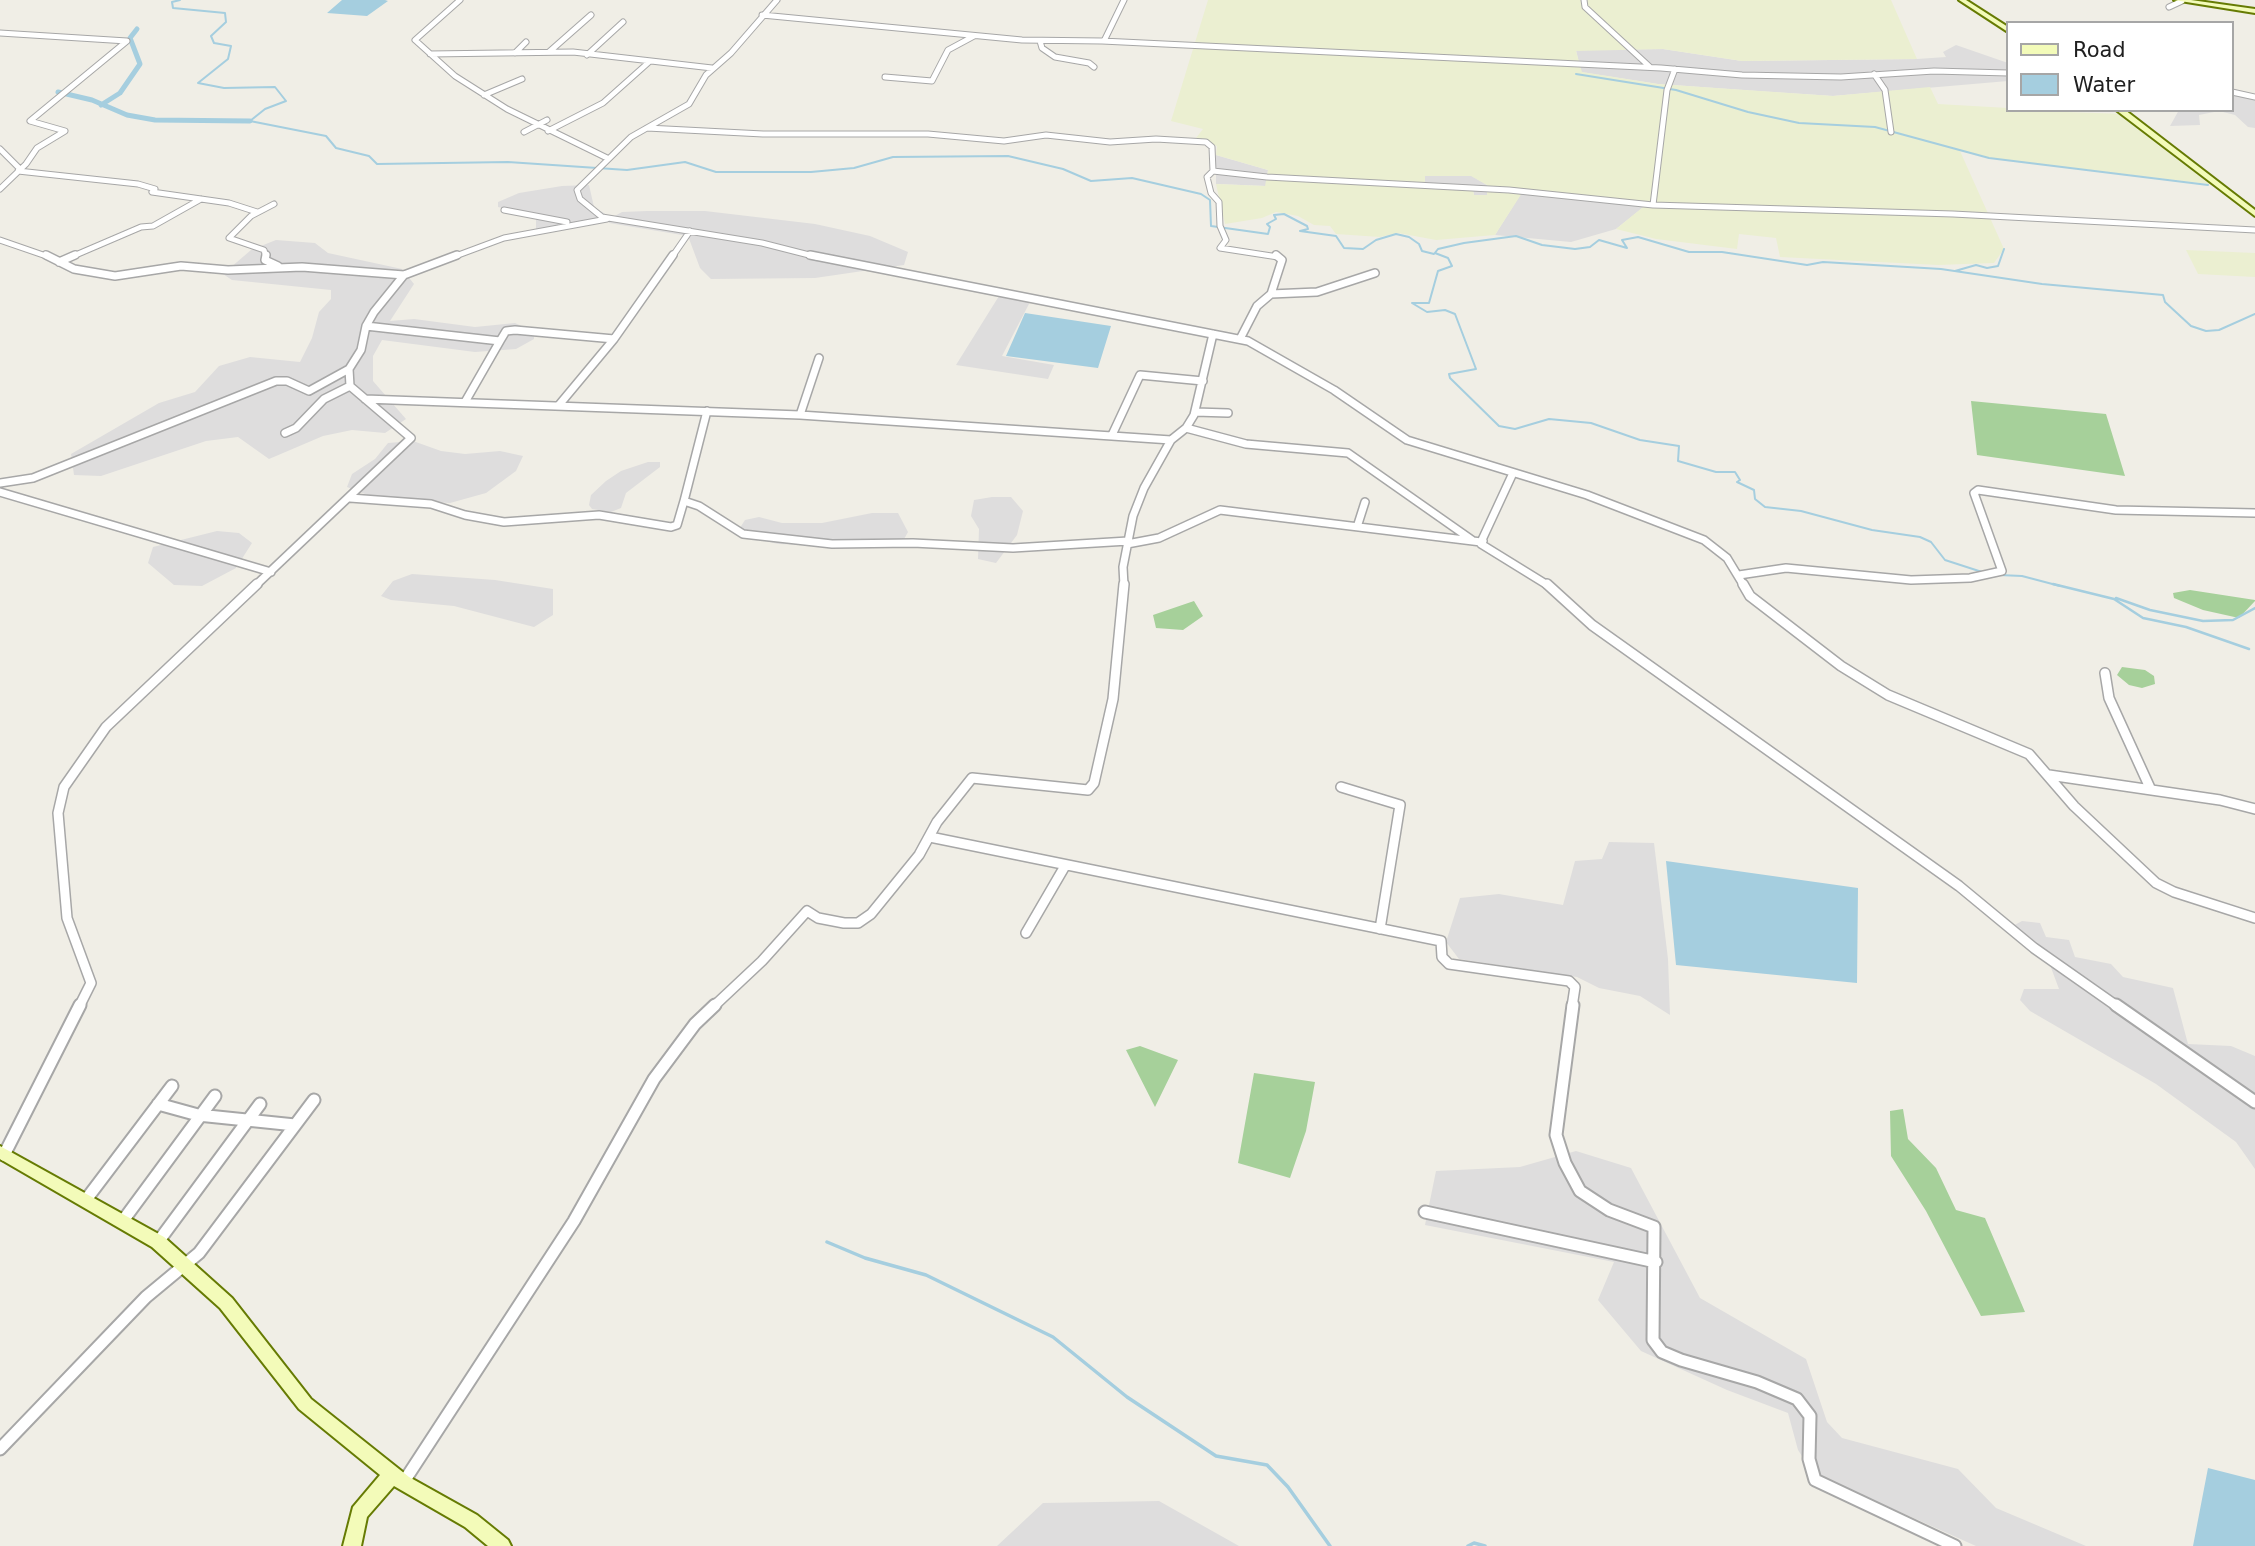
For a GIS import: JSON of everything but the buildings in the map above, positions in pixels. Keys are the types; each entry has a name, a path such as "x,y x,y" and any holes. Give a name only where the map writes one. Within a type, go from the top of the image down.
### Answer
{"street":[{"path":"460,0 415,40 455,76 484,94 548,131 607,158"},
{"path":"608,219 583,202 577,190 607,158 645,128 689,104 712,68 731,53 777,0"},
{"path":"1104,41 1124,0"},
{"path":"1584,0 1585,7 1650,68"},
{"path":"1962,0 2007,29"},
{"path":"2177,0 2255,11"},
{"path":"2169,6 2184,1"},
{"path":"549,52 591,15"},
{"path":"762,15 1040,41 1104,41 1675,69 1786,77 1934,71 2007,73"},
{"path":"587,55 623,22"},
{"path":"0,33 127,41 30,121 65,131 37,148 0,189"},
{"path":"885,77 932,81 948,50 974,36"},
{"path":"1040,41 1042,48 1055,57 1089,63 1094,67"},
{"path":"515,53 526,42"},
{"path":"430,54 549,52 712,68"},
{"path":"548,131 603,103 649,62"},
{"path":"1653,205 1667,90 1675,69"},
{"path":"1874,74 1885,90 1891,132"},
{"path":"484,94 522,79"},
{"path":"2234,93 2255,100"},
{"path":"2123,112 2255,214"},
{"path":"524,132 547,120"},
{"path":"645,128 763,134 928,134 1004,141 1046,135 1110,142 1195,140 1212,147 1213,170 1207,177 1211,193 1219,202 1221,228 1226,240 1220,248 1280,257 1282,263 1271,294 1257,306 1240,339"},
{"path":"0,149 2,156 19,170 138,184 155,188 152,192 229,203 257,212"},
{"path":"1213,170 1267,177 1509,190 1653,205 1953,214 2255,230"},
{"path":"59,262 141,227 153,226 201,199"},
{"path":"274,204 257,212 235,229 229,238 264,250 267,253 265,260 279,267"},
{"path":"504,210 575,224"},
{"path":"0,240 84,271 115,276 181,266 228,270 279,267 404,275 504,239 608,219 734,239 840,263 1240,339 1272,353 1334,390 1407,440 1587,495 1703,540 1727,558 1750,596 1841,666 1888,695 2029,754 2074,806 2156,883 2174,892 2255,918"},
{"path":"559,405 614,339 690,231"},
{"path":"725,249 734,239"},
{"path":"1271,294 1317,292 1375,273"},
{"path":"309,391 348,369 361,350 366,326 404,275"},
{"path":"366,326 500,341"},
{"path":"465,402 506,331 614,339"},
{"path":"352,1546 359,1513 397,1479 574,1221 654,1079 695,1024 762,961 807,911 818,918 858,923 890,891 930,837 937,822 972,778 1079,791 1088,790 1094,783 1108,708 1113,699 1127,542 1144,488 1171,440 1186,428 1195,412 1213,334"},
{"path":"800,415 819,358"},
{"path":"348,369 350,386 411,438 106,727 64,787 58,813 67,918 91,983 2,1154 158,1242 226,1303 305,1404 397,1479 471,1521 502,1546"},
{"path":"1112,435 1140,375 1203,381"},
{"path":"0,483 33,478 276,381 287,381 309,391 316,402 311,415"},
{"path":"285,433 295,430 324,400 350,386"},
{"path":"364,399 800,415 1171,440"},
{"path":"350,498 430,504 465,515 504,522 599,515 671,527 677,525 707,411"},
{"path":"1195,412 1228,414"},
{"path":"1186,428 1246,444 1348,453 1481,544 1545,582 1591,625 1959,886 2034,948 2255,1102"},
{"path":"1478,541 1513,473"},
{"path":"1739,575 1786,568 1911,580 1970,578 2002,571 1973,493 1978,490 2116,510 2255,513"},
{"path":"0,492 271,572"},
{"path":"684,501 699,506 743,534 798,541 1013,548 1127,542 1159,538 1220,510 1358,524 1478,541"},
{"path":"1358,524 1364,502"},
{"path":"2105,673 2109,698 2151,790"},
{"path":"2049,775 2255,809"},
{"path":"1341,787 1401,805 1380,929"},
{"path":"930,837 1441,941 1442,957 1449,964 1569,981 1576,987 1556,1135 1565,1163 1580,1191 1609,1210 1654,1227 1656,1262 1652,1300 1653,1340 1662,1352 1681,1360 1757,1382 1797,1399 1810,1416 1809,1460 1815,1480 1955,1546"},
{"path":"1026,933 1065,866"},
{"path":"85,1201 172,1086"},
{"path":"122,1222 198,1115 215,1096"},
{"path":"0,1449 87,1355 166,1278 184,1267 199,1253 314,1100"},
{"path":"158,1104 198,1115 295,1125"},
{"path":"158,1242 260,1104"},
{"path":"1425,1212 1656,1262"}],"shaded area":[{"path":"1956,45 2007,63 2007,81 1833,96 1658,84 1581,72 1576,50 1663,49 1742,61 1946,57 1943,52"},
{"path":"2234,91 2255,96 2255,128 2248,127 2235,115 2223,112 2234,112"},
{"path":"2178,112 2214,112 2199,115 2200,125 2170,126"},
{"path":"1216,155 1268,170 1266,186 1216,184"},
{"path":"1424,176 1472,176 1487,185 1487,195 1474,195 1473,190 1425,189"},
{"path":"589,185 594,207 607,215 598,222 543,231 536,229 536,216 498,207 498,202 519,193"},
{"path":"1521,193 1644,207 1616,229 1571,242 1495,235"},
{"path":"705,211 815,224 870,236 908,252 904,265 815,278 711,279 700,268 688,236 609,223 609,219 622,212"},
{"path":"276,240 315,243 328,253 402,269 414,284 390,321 414,319 475,327 515,323 534,332 534,339 516,349 475,352 382,340 373,356 373,381 406,419 385,433 352,430 323,436 269,459 238,437 206,441 101,476 74,475 71,454 159,403 195,392 219,366 250,357 300,362 312,338 319,312 331,299 331,290 232,280 223,274 251,250"},
{"path":"999,296 1030,302 1002,356 1054,365 1048,379 956,365"},
{"path":"413,441 441,451 465,454 500,451 523,456 516,471 486,493 450,503 378,499 347,487 352,474 375,459 388,443"},
{"path":"648,462 660,462 660,467 626,493 621,508 611,512 592,509 589,505 591,495 606,481 621,471"},
{"path":"1011,497 1023,511 1017,535 996,563 978,559 979,529 971,516 974,500"},
{"path":"872,513 898,513 908,532 899,548 778,544 736,534 745,520 759,517 782,523 822,523"},
{"path":"217,531 239,533 252,543 236,568 202,586 174,585 148,563 153,547"},
{"path":"412,574 495,580 553,589 553,615 534,627 454,606 391,600 381,596 393,581"},
{"path":"1609,842 1654,843 1668,959 1670,1015 1640,996 1599,988 1577,977 1459,959 1446,942 1460,898 1499,894 1563,905 1575,861 1602,859"},
{"path":"2022,921 2040,923 2046,937 2069,940 2075,957 2111,964 2123,977 2173,988 2188,1044 2231,1046 2255,1056 2255,1169 2236,1142 2156,1084 2030,1011 2020,1000 2024,989 2059,989 2050,965 2030,951 2011,927"},
{"path":"1576,1151 1631,1168 1700,1298 1806,1359 1827,1422 1842,1438 1958,1469 1996,1508 2086,1546 1976,1546 1813,1473 1798,1450 1788,1413 1727,1390 1641,1351 1598,1300 1614,1262 1425,1225 1436,1171 1520,1167"},
{"path":"1159,1501 1239,1546 997,1546 1043,1503"}],"green space":[{"path":"1208,0 1891,0 1917,59 1742,61 1663,49 1576,51 1582,72 1658,84 1833,96 1930,87 1938,104 2007,108 2007,112 2125,114 2217,185 1989,158 1960,151 2004,249 1994,263 1938,265 1780,257 1776,238 1739,234 1737,249 1656,239 1616,229 1643,207 1522,193 1495,235 1436,240 1398,233 1380,237 1336,234 1330,226 1314,225 1298,216 1276,212 1262,218 1225,224 1216,184 1265,186 1268,170 1216,155 1217,146 1196,138 1203,129 1171,121","holes":["1425,176 1471,176 1487,185 1487,195 1474,195 1473,190 1425,189"]},
{"path":"2186,250 2255,253 2255,277 2198,274"},
{"path":"1971,401 2106,414 2125,476 1977,455"},
{"path":"2190,590 2255,601 2239,618 2203,610 2174,598 2173,593"},
{"path":"1194,601 1203,616 1183,630 1156,628 1153,615"},
{"path":"2122,667 2145,670 2154,676 2155,684 2142,688 2129,685 2117,675"},
{"path":"1140,1046 1178,1060 1155,1107 1126,1050"},
{"path":"1254,1073 1315,1082 1306,1131 1290,1178 1238,1163"},
{"path":"1903,1109 1908,1139 1936,1168 1956,1210 1985,1218 2025,1312 1981,1316 1926,1211 1891,1156 1890,1111"}],"water":[{"path":"342,0 388,1 367,16 327,13"},
{"path":"1025,313 1111,326 1098,368 1006,356"},
{"path":"1666,861 1858,888 1857,983 1676,965"},
{"path":"2208,1468 2255,1480 2255,1546 2193,1546"}],"waterway":[{"path":"180,0 172,2 173,8 225,13 226,22 211,36 214,43 231,46 228,59 198,83 224,88 275,87 286,101 265,109 250,121 326,136 336,148 369,156 377,164 508,162 627,170 685,162 716,172 811,172 854,168 893,157 1008,156 1063,169 1091,181 1132,178 1201,194 1210,200 1211,226 1268,234 1270,227 1267,224 1276,219 1274,215 1284,214 1307,226 1308,229 1300,231 1336,236 1344,248 1363,249 1376,240 1396,234 1409,237 1419,244 1422,251 1434,254 1438,249 1464,243 1516,236 1542,245 1575,249 1590,247 1599,240 1627,248 1622,240 1638,237 1689,252 1722,252 1807,265 1823,262 1941,269 2042,284 2163,295 2165,302 2191,326 2206,331 2219,330 2255,314"},
{"path":"102,104 120,93 140,64 130,38 137,29"},
{"path":"1576,74 1676,90 1748,112 1799,123 1875,127 1989,158 2208,185"},
{"path":"58,92 102,104"},
{"path":"102,104 127,115 155,120 250,121"},
{"path":"1955,271 1976,265 1987,268 1998,266 2004,249"},
{"path":"1435,253 1448,258 1452,266 1438,271 1429,303 1412,303 1427,312 1445,310 1455,314 1476,369 1449,374 1450,378 1499,426 1515,429 1549,419 1591,423 1640,440 1679,446 1678,461 1716,472 1735,472 1740,480 1737,482 1754,490 1755,499 1765,507 1801,511 1872,530 1920,537 1931,542 1945,560 1982,572"},
{"path":"1999,575 2022,576 2060,586"},
{"path":"2053,584 2114,599 2143,618 2186,627 2249,649"},
{"path":"2116,598 2150,610 2203,621 2233,620 2255,608"},
{"path":"827,1242 865,1258 926,1275 1053,1337 1127,1397 1216,1456 1267,1465 1288,1487 1330,1546"},
{"path":"1468,1546 1474,1543 1485,1546"}]}
